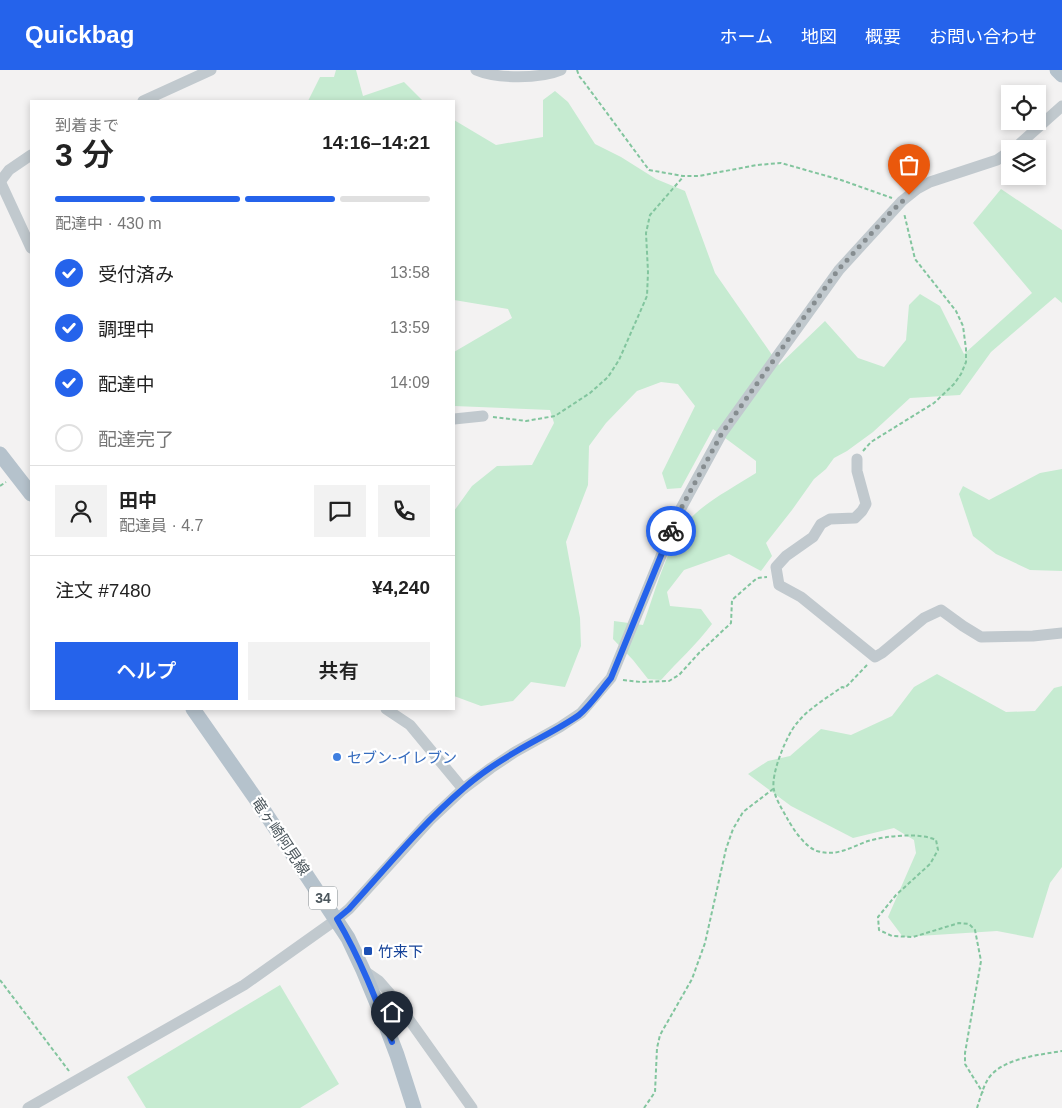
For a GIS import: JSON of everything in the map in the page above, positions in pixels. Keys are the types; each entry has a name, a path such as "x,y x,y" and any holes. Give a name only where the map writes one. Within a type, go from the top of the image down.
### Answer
{"main road":[{"path":"1057,70 1062,75"},
{"path":"0,454 30,493"},
{"name":"竜ヶ崎阿見線","path":"194,710 258,802 348,938 363,970 397,1056 414,1108"}],"street":[{"path":"145,100 211,70"},
{"path":"476,70 487,75 522,77 561,70"},
{"path":"1024,140 1062,106"},
{"path":"30,156 9,170 0,182 30,246"},
{"path":"28,1108 244,985 337,919 349,909 430,820 463,788 507,757 580,714 611,678 679,512 722,433 838,270 902,201 917,189 930,182 1001,157"},
{"path":"455,419 484,416"},
{"path":"857,459 857,471 866,504 862,511 855,518 830,519 821,524 813,537 786,556 776,567 778,586 801,597 875,657 924,618 941,610 981,637 1033,636 1062,633"},
{"path":"388,710 410,725 463,788"},
{"path":"363,970 379,981 393,997 472,1108"}],"path":[{"path":"577,70 579,76 649,170 683,176 699,176 757,165 781,163 841,180 902,201 915,259 956,311 963,326 966,362 954,384 934,403 871,442 857,459"},
{"path":"484,416 526,421 555,416 590,393 608,377 619,360 647,296 646,233 650,215 683,176"},
{"path":"611,678 641,682 669,681 679,675 731,623 732,600 757,578 777,576"},
{"path":"875,657 845,688 842,687 809,711 796,724 775,768 773,789 789,821 806,843 817,851 835,854 872,840 908,835 927,835 936,840 938,850 930,864 896,895 878,916 879,930 892,936 913,937 959,923 969,924 975,930 981,961 965,1053 965,1064 982,1093"},
{"path":"644,1108 655,1092 657,1048 660,1035 692,979 705,943 726,849 733,829 743,812 773,789"},
{"path":"0,980 76,1080"},
{"path":"977,1108 988,1080 998,1068 1010,1061 1062,1051"}],"green space":[{"path":"336,70 356,70 363,96 404,82 422,100 308,100 320,77 334,77"},
{"path":"555,91 568,102 595,144 621,157 656,179 685,191 715,273 779,365 825,321 858,358 884,367 906,340 909,305 920,294 940,306 964,354 1032,293 973,223 1001,189 1062,230 1062,303 1055,297 991,352 960,395 910,398 873,432 834,458 826,469 814,479 766,543 772,556 761,571 729,554 684,570 667,592 670,606 701,609 712,624 661,680 648,679 613,639 614,621 643,625 662,569 682,529 704,506 756,473 756,461 713,429 681,488 667,489 662,473 695,406 678,384 661,382 637,391 606,423 589,446 588,485 566,542 580,618 581,646 565,687 531,682 513,701 481,706 455,696 455,510 472,486 497,466 532,465 554,423 550,410 455,406 455,351 512,318 508,309 455,300 455,121 496,145 543,137 543,100"},
{"path":"1062,469 1062,571 1030,570 996,554 973,536 959,494 963,486 989,500 1040,473"},
{"path":"937,674 1006,712 1035,711 1054,688 1062,686 1062,867 1050,883 1033,938 997,931 903,937 888,917 916,853 914,840 894,828 853,838 791,806 748,774 768,761 790,756 821,729 851,735 892,716 914,687"},
{"path":"280,985 339,1084 300,1108 146,1108 127,1077"}],"way so far":[{"path":"671,531 679,512 722,433 802,320 838,270 909,195"}],"place":[{"name":"セブン-イレブン","path":"337,757"},
{"name":"竹来下","path":"368,951"}],"route":[{"path":"392,1042 363,970 337,919 349,909 430,820 463,788 515,752 580,714 601,691 611,678 671,531"}]}
